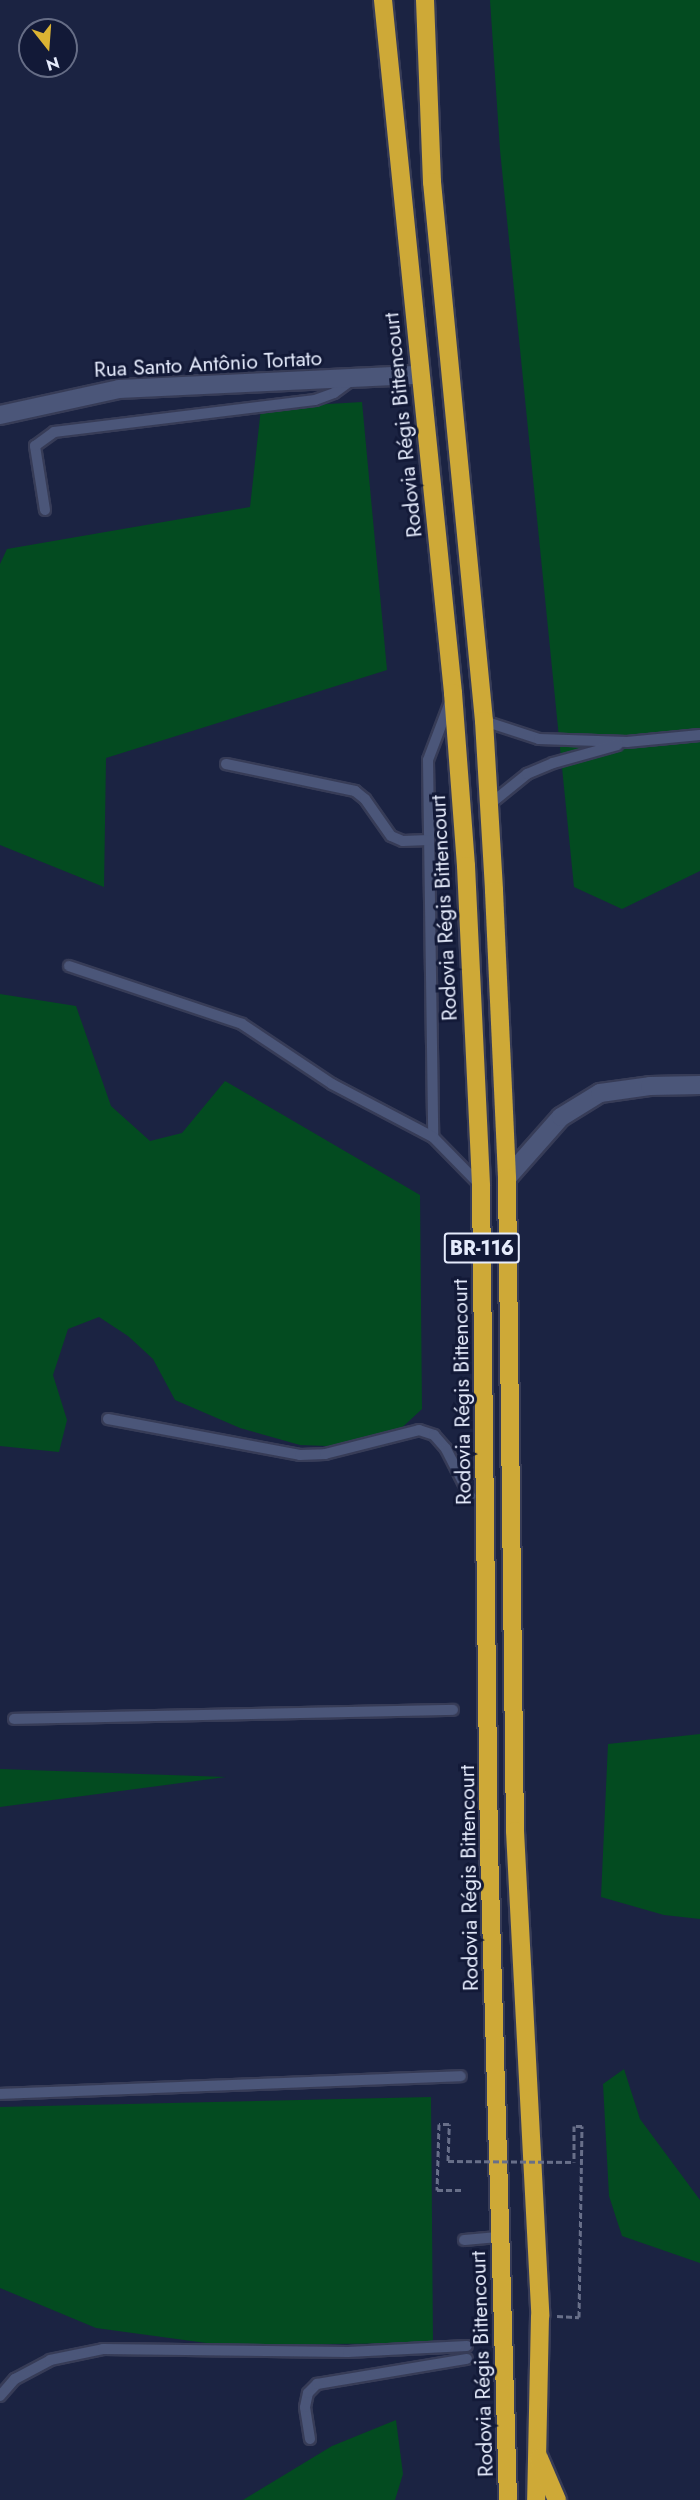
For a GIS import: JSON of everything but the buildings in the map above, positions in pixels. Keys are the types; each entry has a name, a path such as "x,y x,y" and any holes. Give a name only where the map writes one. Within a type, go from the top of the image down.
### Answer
{"highway":[{"name":"Rodovia Régis Bittencourt","path":"383,0 453,693 466,866 481,1186 489,1848 508,2500"},
{"name":"BR-116","path":"425,0 432,182 484,721 507,1178 515,1831 540,2316 535,2447 536,2500"},
{"path":"535,2447 557,2500"}],"street":[{"name":"Rua Santo Antônio Tortato","path":"0,415 119,389 420,375"},
{"path":"507,1178 561,1117 600,1093 631,1087 700,1085"}],"lane":[{"path":"45,510 35,446 54,432 315,400 334,393 355,378"},
{"path":"432,1137 428,760 453,693"},
{"path":"484,721 539,739 627,742 700,735"},
{"path":"489,804 528,774 554,763 627,742"},
{"path":"226,764 355,791 392,836 403,841 429,840"},
{"path":"69,966 242,1024 332,1084 432,1137 481,1186"},
{"path":"108,1419 300,1455 325,1454 419,1430 434,1435 446,1449 470,1496"},
{"path":"14,1719 453,1710"},
{"path":"0,2094 461,2076"},
{"path":"464,2240 501,2237"},
{"path":"0,2396 15,2379 50,2360 103,2349 348,2352 467,2346"},
{"path":"310,2439 305,2407 309,2394 317,2384 467,2359"}],"path":[{"path":"463,2190 438,2190 439,2124 449,2124 448,2161 574,2162 574,2126 582,2126 579,2317 540,2316"}],"green space":[{"path":"490,0 700,0 700,871 622,909 574,887 500,150"},
{"path":"362,402 387,670 106,758 104,887 0,845 0,564 7,549 250,507 261,408"},
{"path":"0,994 76,1006 111,1106 150,1141 182,1133 225,1081 420,1195 422,1409 380,1448 300,1445 240,1428 175,1400 153,1359 128,1336 99,1317 68,1329 53,1375 67,1420 59,1452 0,1446"},
{"path":"700,1734 700,1919 664,1915 601,1897 608,1744"},
{"path":"0,1769 226,1777 0,1807"},
{"path":"624,2069 640,2119 700,2200 700,2263 622,2236 609,2196 603,2084"},
{"path":"431,2097 433,2343 221,2345 96,2328 0,2288 0,2107"},
{"path":"396,2420 403,2474 395,2500 243,2500 332,2446"}]}
